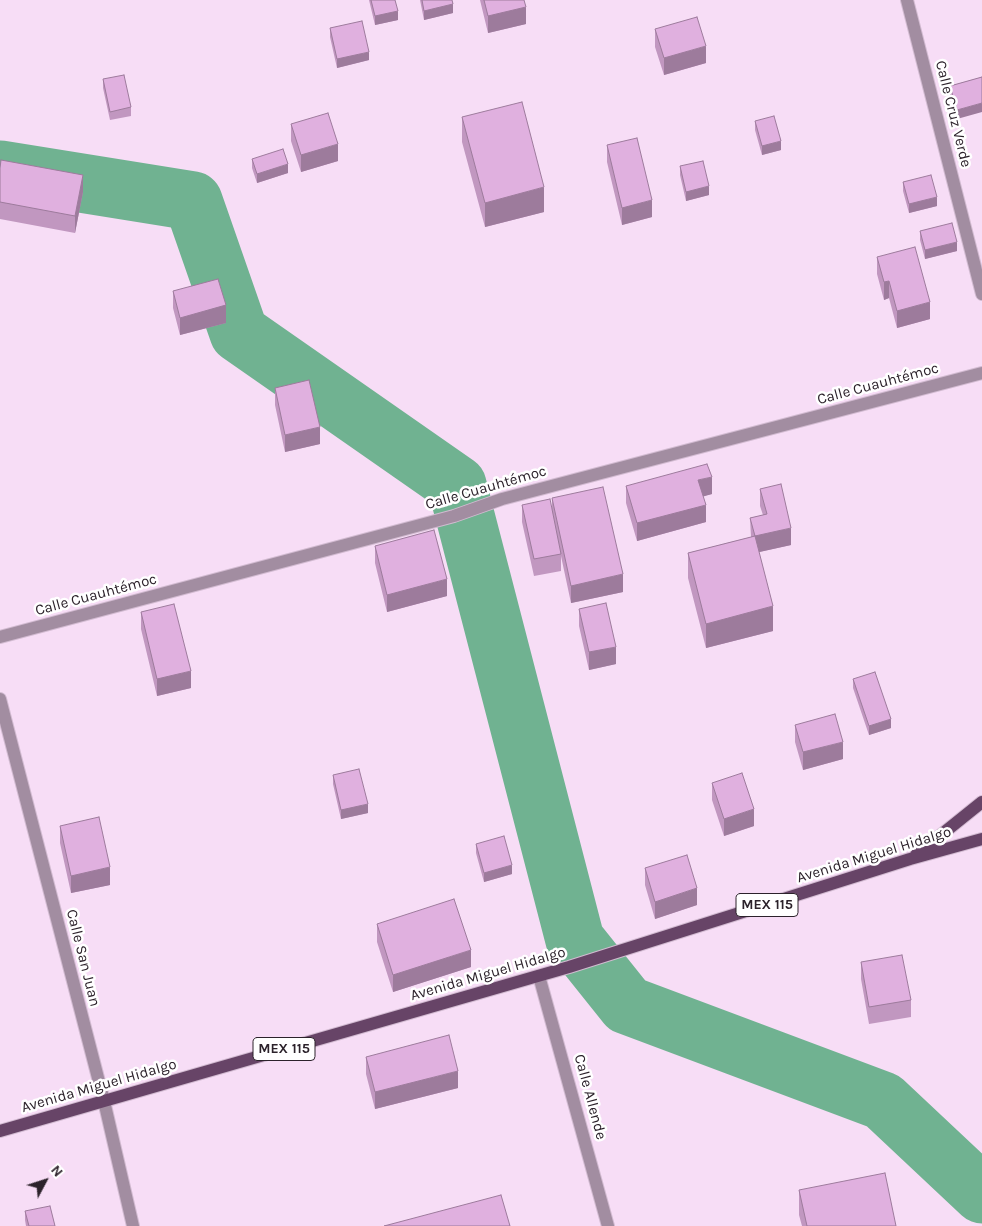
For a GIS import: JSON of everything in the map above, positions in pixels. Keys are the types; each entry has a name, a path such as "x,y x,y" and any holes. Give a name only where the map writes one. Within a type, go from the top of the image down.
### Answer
{"main road":[{"name":"MEX 115","path":"910,859 982,802"},
{"name":"Avenida Miguel Hidalgo","path":"0,1131 539,976 910,859 982,839"}],"street":[{"name":"Calle Cruz Verde","path":"907,0 982,294"},
{"name":"Calle Cuauhtémoc","path":"0,637 454,516 502,499 982,373"},
{"name":"Calle San Juan","path":"0,699 104,1102 133,1226"},
{"name":"Calle Allende","path":"539,976 608,1226"}],"building":[{"path":"371,0 395,0 398,11 375,16"},
{"path":"422,0 452,0 453,4 424,11"},
{"path":"484,0 524,0 526,7 488,16"},
{"path":"697,17 706,46 664,58 655,29"},
{"path":"362,21 369,52 337,59 330,28"},
{"path":"124,75 131,107 110,112 103,79"},
{"path":"982,77 982,103 957,110 950,86"},
{"path":"522,102 544,187 485,203 462,117"},
{"path":"328,113 338,144 301,155 291,124"},
{"path":"774,116 781,141 762,146 755,121"},
{"path":"637,138 652,200 622,208 607,145"},
{"path":"283,149 288,164 257,174 252,159"},
{"path":"1,160 83,175 75,216 0,202"},
{"path":"703,161 709,186 686,192 680,166"},
{"path":"931,175 937,197 909,204 903,182"},
{"path":"952,223 957,242 925,250 920,231"},
{"path":"915,247 930,302 897,311 889,281 884,282 877,257"},
{"path":"218,279 226,305 180,318 173,291"},
{"path":"309,380 320,427 285,435 275,388"},
{"path":"707,464 712,477 698,480 706,505 637,523 626,486"},
{"path":"781,484 791,528 755,536 750,518 767,514 760,489"},
{"path":"603,487 623,574 571,586 552,498"},
{"path":"550,499 561,554 534,559 522,505"},
{"path":"434,530 447,579 387,595 375,546"},
{"path":"755,536 773,606 706,624 688,553"},
{"path":"606,603 616,647 589,652 579,609"},
{"path":"174,604 191,671 157,679 141,612"},
{"path":"875,672 891,719 869,726 853,679"},
{"path":"835,714 843,742 803,752 795,725"},
{"path":"359,769 368,804 341,810 333,775"},
{"path":"742,773 754,809 724,819 712,783"},
{"path":"99,817 110,867 71,876 60,826"},
{"path":"504,836 512,865 484,873 476,844"},
{"path":"687,855 697,888 655,902 645,868"},
{"path":"454,899 471,950 393,975 377,924"},
{"path":"902,955 911,1000 869,1007 861,962"},
{"path":"449,1035 458,1071 375,1092 366,1057"},
{"path":"885,1173 896,1226 807,1226 799,1190"},
{"path":"501,1195 510,1226 384,1226"},
{"path":"50,1206 55,1226 29,1226 25,1211"}],"waterway":[{"path":"0,170 193,201 239,333 457,485 575,940 627,1005 883,1101 982,1194"}]}
